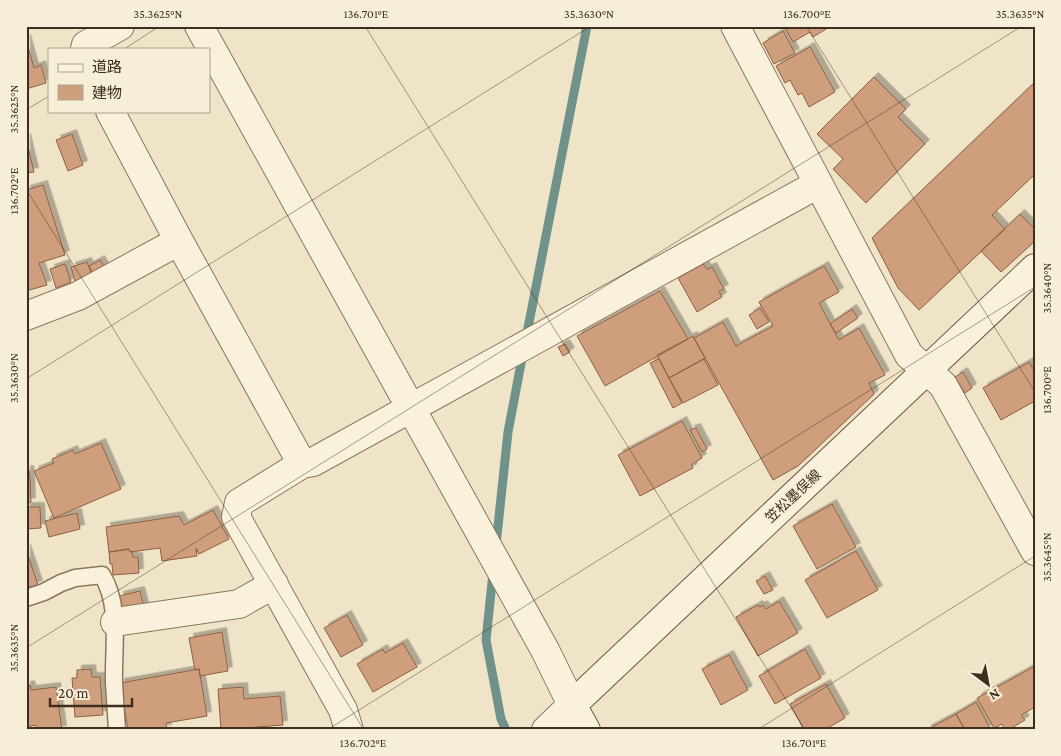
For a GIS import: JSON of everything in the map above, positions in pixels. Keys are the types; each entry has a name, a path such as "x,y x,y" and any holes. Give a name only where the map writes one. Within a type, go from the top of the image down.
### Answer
{"street":[{"path":"85,48 86,45 120,26"},
{"path":"199,26 545,650 586,730"},
{"path":"735,26 909,355 943,385 1035,551"},
{"path":"111,112 302,464"},
{"path":"349,730 343,710 236,517 239,503 302,464 313,462 411,409 818,184"},
{"path":"26,316 78,296 179,241"},
{"name":"笠松墨俣線","path":"546,730 1035,268"},
{"path":"115,622 239,604 274,584"}],"lane":[{"path":"26,598 75,578 102,575 107,583 115,622 114,682 117,730"}],"building":[{"path":"784,26 831,26 813,37 810,32 793,42"},
{"path":"783,31 795,53 774,64 763,43"},
{"path":"26,39 34,68 41,65 46,83 26,89"},
{"path":"810,47 835,92 809,107 802,93 798,95 790,80 785,83 776,66"},
{"path":"874,77 906,109 898,117 925,144 866,203 833,169 843,159 817,134"},
{"path":"1035,82 1035,174 992,215 1005,229 919,310 898,288 872,238"},
{"path":"72,134 83,165 68,171 56,140"},
{"path":"26,138 34,172 26,173"},
{"path":"43,185 65,255 39,263 47,285 26,291 26,190"},
{"path":"1020,214 1035,229 1035,241 1001,272 981,251"},
{"path":"100,260 104,267 93,274 89,266"},
{"path":"87,262 92,275 75,281 71,267"},
{"path":"65,264 71,282 56,288 50,269"},
{"path":"703,264 707,269 712,267 724,289 719,291 722,297 697,312 678,278"},
{"path":"824,266 839,292 819,303 839,340 859,328 885,375 869,383 874,394 798,466 773,480 694,338 723,322 736,346 773,326 759,302"},
{"path":"660,291 688,339 605,386 577,336"},
{"path":"760,308 769,322 757,329 749,315"},
{"path":"852,309 858,318 836,333 830,324"},
{"path":"693,336 705,358 669,378 657,355"},
{"path":"565,344 570,352 563,356 558,347"},
{"path":"659,359 682,403 673,408 650,363"},
{"path":"704,359 718,385 683,403 669,378"},
{"path":"1029,362 1035,372 1035,401 1001,420 983,388"},
{"path":"963,372 972,388 965,393 955,377"},
{"path":"682,421 702,458 691,465 693,468 640,496 618,455"},
{"path":"696,428 707,449 702,452 690,430"},
{"path":"101,443 121,489 54,518 34,471 54,463 52,459 73,450 75,454"},
{"path":"26,470 29,470 30,476 31,502 26,503"},
{"path":"832,504 856,547 817,569 793,526"},
{"path":"26,507 40,507 41,528 26,529"},
{"path":"213,510 229,539 199,554 196,548 197,556 162,561 160,548 130,552 129,549 109,552 106,527 179,516 184,525"},
{"path":"77,513 80,529 49,537 45,521"},
{"path":"26,549 38,585 26,588"},
{"path":"129,549 130,552 132,551 133,557 138,557 139,573 113,575 109,552"},
{"path":"856,551 878,590 827,618 805,580"},
{"path":"765,576 773,590 764,594 756,581"},
{"path":"140,591 144,607 123,612 119,596"},
{"path":"779,601 798,633 758,656 736,617 758,605 760,607 763,605 766,609"},
{"path":"347,615 363,645 341,657 324,628"},
{"path":"222,632 228,671 200,676 199,669 195,670 189,638"},
{"path":"403,643 417,667 373,692 357,664 383,649 385,653"},
{"path":"805,649 821,678 775,704 759,676"},
{"path":"729,655 748,690 721,705 702,669"},
{"path":"1035,666 1035,707 1021,715 1025,720 1008,730 1005,730 1002,724 994,728 977,698"},
{"path":"91,669 92,677 100,677 103,715 75,717 72,678 77,678 77,670"},
{"path":"199,669 207,716 166,723 167,729 128,730 120,683"},
{"path":"826,684 845,718 824,730 804,730 790,704"},
{"path":"30,685 31,690 56,687 62,730 37,730 36,725 30,726 31,730 26,730 26,686"},
{"path":"243,687 244,699 280,696 283,725 221,730 218,689"},
{"path":"976,702 991,730 965,730 956,714"},
{"path":"956,714 965,730 926,730"}],"waterway":[{"path":"526,338 587,26"},
{"path":"496,545 508,432 523,353"},
{"path":"493,573 486,640 501,719 506,730"}]}
